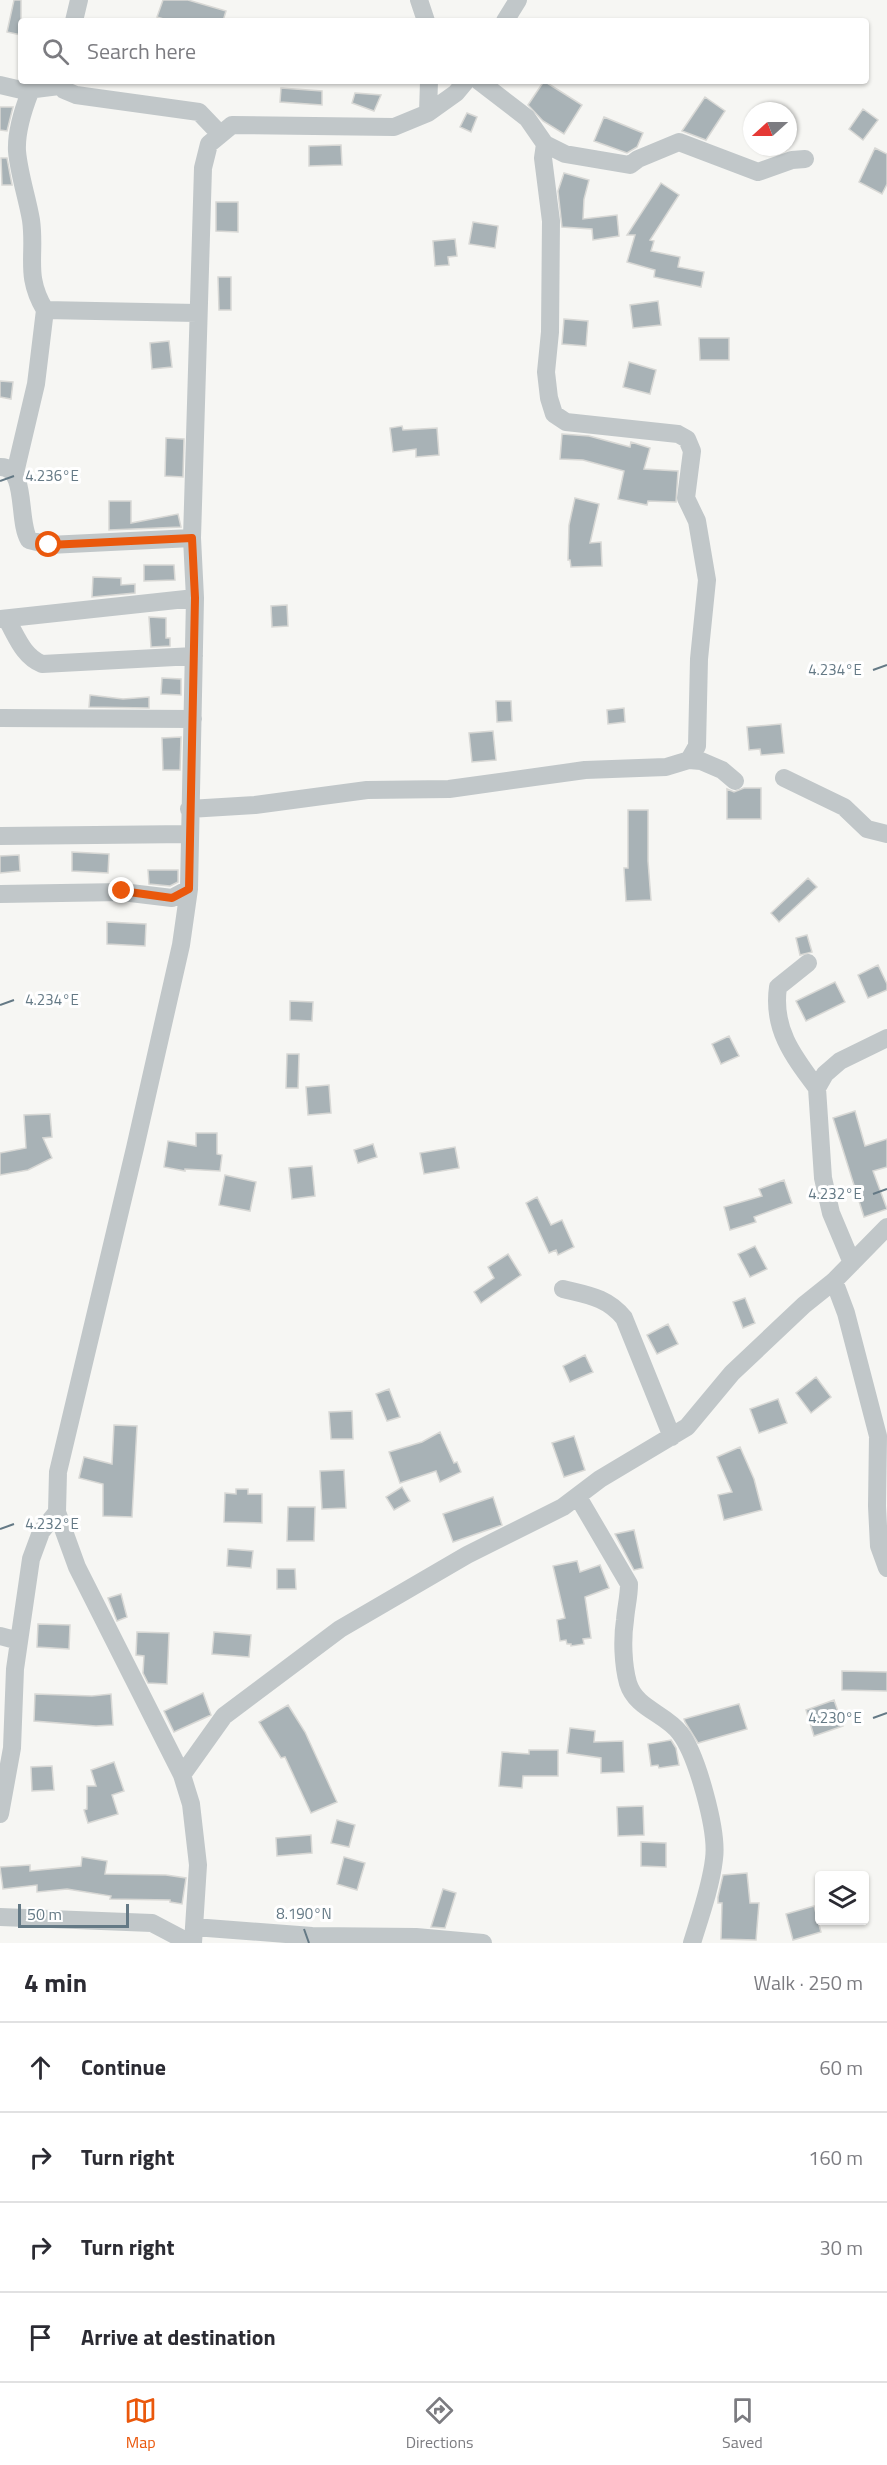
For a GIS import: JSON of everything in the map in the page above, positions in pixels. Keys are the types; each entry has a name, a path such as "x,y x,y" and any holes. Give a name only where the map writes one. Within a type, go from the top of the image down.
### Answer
{"street":[{"path":"68,0 74,18"},
{"path":"75,18 79,0"},
{"path":"419,0 425,18"},
{"path":"507,18 518,0"},
{"path":"0,85 30,92 54,84"},
{"path":"60,84 76,95 199,112 219,134"},
{"path":"428,113 429,84"},
{"path":"192,1938 198,1865 191,1804 182,1775 77,1567 57,1512 58,1472 181,945 189,889 195,598 192,538 203,168 209,144 232,125 394,127 428,113 456,93 464,84"},
{"path":"483,84 527,118 544,144 565,154 630,165 638,159 679,142 758,172 792,160 804,159"},
{"path":"30,92 18,137 17,152 31,222 32,281 35,293 45,310 36,384 8,470 18,483 24,532 29,540 49,545 192,538"},
{"path":"544,144 543,158 551,221 550,332 546,372 549,398 554,414 566,422 678,434 687,439 692,451 686,498 697,521 707,580 699,659 697,746 689,760"},
{"path":"45,310 197,313"},
{"path":"194,656 42,664 32,660 25,652 4,619 195,598"},
{"path":"0,718 193,719"},
{"path":"189,809 255,806 367,790 449,789 585,770 666,767 689,760 701,761 722,770 735,781"},
{"path":"784,778 844,807 867,829 885,836"},
{"path":"0,836 190,834"},
{"path":"0,894 122,891 172,898 189,889"},
{"path":"172,898 185,915"},
{"path":"808,963 778,987 776,1004 780,1027 791,1054 817,1088"},
{"path":"852,1263 831,1213 823,1178 817,1088 825,1074 840,1061 887,1038"},
{"path":"182,1775 224,1716 340,1629 467,1555 578,1497 600,1479 687,1427 732,1373 804,1305 834,1281 887,1227"},
{"path":"834,1281 846,1313 878,1436 879,1546 887,1568"},
{"path":"563,1289 604,1301 614,1306 624,1317 672,1437"},
{"path":"578,1497 629,1584 624,1622 625,1668 629,1685 637,1701 670,1723 681,1734 701,1782 714,1838 714,1859 692,1943"},
{"path":"0,1814 15,1669 31,1559 41,1532 57,1512"},
{"path":"0,1636 19,1641"},
{"path":"0,1917 152,1923 192,1938 416,1937 483,1943"}],"building":[{"path":"14,0 21,0 18,34 7,32"},
{"path":"163,0 188,0 226,11 224,18 157,17"},
{"path":"542,84 549,84 582,105 564,134 543,121 528,105"},
{"path":"281,88 322,91 322,105 280,102"},
{"path":"355,93 381,95 374,111 352,103"},
{"path":"705,97 725,111 706,140 682,131"},
{"path":"0,107 13,107 7,131 0,130"},
{"path":"863,109 878,120 863,140 849,129"},
{"path":"467,113 477,117 471,132 460,127"},
{"path":"604,117 643,133 637,147 627,153 594,141"},
{"path":"341,145 342,165 309,166 309,146"},
{"path":"875,148 887,154 887,184 882,194 859,182"},
{"path":"1,158 7,158 12,185 2,185"},
{"path":"564,173 589,180 584,199 583,219 617,215 619,236 593,240 592,229 562,227 558,191"},
{"path":"661,183 679,195 650,240 654,241 651,251 680,257 678,267 704,272 701,287 654,277 655,270 627,262 635,235 627,235"},
{"path":"216,202 238,202 238,232 216,231"},
{"path":"473,222 498,226 495,248 469,244"},
{"path":"455,239 457,256 448,257 449,265 435,266 433,241"},
{"path":"218,277 231,277 231,310 219,310"},
{"path":"658,301 661,325 633,328 630,305"},
{"path":"564,319 588,321 586,346 562,344"},
{"path":"699,338 729,338 729,360 700,360"},
{"path":"169,341 172,367 152,369 150,343"},
{"path":"629,362 656,370 650,394 623,387"},
{"path":"0,381 13,382 11,399 0,397"},
{"path":"402,426 403,430 437,428 439,455 416,457 416,449 393,452 390,428"},
{"path":"562,434 589,436 630,447 631,442 650,448 644,469 678,471 676,502 648,501 647,505 618,499 624,471 583,460 560,459"},
{"path":"166,438 184,439 183,477 165,476"},
{"path":"575,498 599,504 590,543 601,542 602,566 571,567 570,560 568,560 569,525"},
{"path":"109,501 131,501 131,523 178,514 181,527 109,530"},
{"path":"144,565 174,565 175,580 144,581"},
{"path":"93,577 121,578 121,585 135,584 135,593 92,597"},
{"path":"287,605 288,626 272,627 271,606"},
{"path":"149,617 166,618 166,638 170,638 170,646 151,647"},
{"path":"162,678 181,679 181,695 161,694"},
{"path":"90,695 123,699 149,697 149,708 89,707"},
{"path":"496,701 511,701 512,721 497,722"},
{"path":"624,708 625,722 608,724 607,710"},
{"path":"781,724 784,753 761,755 760,749 749,750 747,727"},
{"path":"493,731 496,760 472,762 469,733"},
{"path":"181,737 180,770 163,770 162,738"},
{"path":"744,788 761,788 761,819 727,819 727,789 734,792"},
{"path":"628,810 648,810 651,900 626,901 624,868 628,868"},
{"path":"72,852 109,854 108,873 72,871"},
{"path":"19,855 20,871 0,873 0,856"},
{"path":"148,870 178,870 178,882 170,886 149,884"},
{"path":"808,878 817,887 779,922 771,913"},
{"path":"107,922 146,924 145,946 107,944"},
{"path":"807,935 812,952 800,955 796,938"},
{"path":"878,965 887,984 887,990 868,998 858,975"},
{"path":"835,982 845,1002 806,1021 796,1001"},
{"path":"290,1001 313,1002 312,1021 290,1020"},
{"path":"729,1036 739,1056 721,1064 712,1044"},
{"path":"287,1054 299,1054 298,1088 286,1088"},
{"path":"329,1085 331,1113 308,1115 306,1087"},
{"path":"855,1111 865,1146 887,1139 887,1167 873,1171 887,1209 864,1217 833,1118"},
{"path":"50,1114 52,1137 43,1138 52,1158 28,1170 0,1175 0,1153 26,1148 24,1115"},
{"path":"196,1133 217,1133 217,1154 222,1155 220,1171 185,1169 185,1171 164,1167 168,1141 196,1146"},
{"path":"373,1144 377,1157 358,1163 354,1150"},
{"path":"455,1147 459,1168 424,1174 420,1153"},
{"path":"312,1166 315,1196 292,1199 289,1168"},
{"path":"225,1175 256,1182 250,1211 219,1205"},
{"path":"784,1180 792,1203 754,1217 756,1222 730,1230 724,1207 762,1196 759,1189"},
{"path":"537,1197 551,1225 562,1220 574,1247 558,1255 556,1250 549,1253 526,1203"},
{"path":"755,1246 767,1269 750,1277 738,1254"},
{"path":"508,1254 521,1275 481,1303 474,1292 494,1278 488,1267"},
{"path":"745,1298 755,1323 743,1328 733,1302"},
{"path":"668,1324 678,1344 657,1354 647,1335"},
{"path":"585,1355 593,1372 570,1382 563,1366"},
{"path":"816,1377 831,1397 811,1413 796,1393"},
{"path":"389,1389 400,1417 387,1421 376,1394"},
{"path":"778,1399 787,1423 759,1433 750,1409"},
{"path":"352,1411 353,1439 331,1439 329,1412"},
{"path":"114,1425 137,1426 132,1517 103,1516 103,1484 79,1478 84,1457 112,1464"},
{"path":"440,1432 454,1463 457,1462 461,1472 440,1482 436,1471 400,1483 389,1452 422,1442"},
{"path":"574,1436 585,1470 564,1477 552,1443"},
{"path":"740,1447 754,1479 762,1510 724,1520 718,1495 732,1492 717,1457"},
{"path":"344,1470 346,1508 322,1509 320,1471"},
{"path":"402,1487 410,1501 394,1510 386,1497"},
{"path":"236,1489 248,1489 248,1494 262,1494 262,1523 224,1522 225,1493 236,1494"},
{"path":"493,1497 502,1525 453,1542 443,1514"},
{"path":"288,1507 315,1507 314,1541 287,1541"},
{"path":"634,1530 643,1568 634,1570 615,1534"},
{"path":"228,1549 253,1551 251,1568 227,1566"},
{"path":"577,1561 580,1572 600,1565 609,1588 585,1597 591,1638 583,1639 584,1644 571,1646 566,1640 560,1641 557,1620 565,1618 553,1566"},
{"path":"277,1569 295,1569 296,1589 277,1589"},
{"path":"121,1594 127,1617 117,1621 108,1598"},
{"path":"38,1624 70,1625 69,1649 37,1647"},
{"path":"137,1632 169,1633 167,1684 148,1683 143,1673 144,1656 136,1655"},
{"path":"214,1632 251,1635 249,1657 212,1654"},
{"path":"842,1671 887,1672 887,1691 842,1690"},
{"path":"203,1693 211,1715 174,1732 164,1711"},
{"path":"35,1694 92,1696 111,1694 113,1725 96,1726 34,1721"},
{"path":"834,1700 843,1726 814,1736 806,1710"},
{"path":"739,1704 747,1729 698,1743 684,1719"},
{"path":"288,1705 305,1732 337,1802 311,1813 285,1757 281,1758 259,1722"},
{"path":"570,1728 595,1731 594,1742 623,1741 624,1772 601,1773 601,1758 567,1753"},
{"path":"671,1740 676,1748 679,1765 659,1768 658,1765 651,1766 648,1744"},
{"path":"529,1750 558,1750 558,1776 523,1776 522,1788 499,1786 502,1752 529,1754"},
{"path":"114,1762 124,1791 112,1795 118,1814 88,1823 84,1810 87,1809 87,1786 96,1786 91,1770"},
{"path":"52,1766 54,1790 32,1791 31,1767"},
{"path":"643,1806 644,1835 618,1836 617,1807"},
{"path":"337,1820 355,1825 349,1847 331,1843"},
{"path":"311,1835 312,1853 277,1856 276,1838"},
{"path":"641,1842 666,1843 666,1867 641,1866"},
{"path":"82,1857 107,1861 105,1874 166,1875 186,1878 182,1904 170,1902 170,1900 110,1899 111,1896 67,1889 37,1892 37,1885 3,1889 0,1867 30,1865 30,1871 81,1866"},
{"path":"344,1857 365,1863 357,1890 337,1884"},
{"path":"747,1873 750,1903 759,1903 756,1940 721,1939 722,1903 718,1903 718,1897 723,1875"},
{"path":"443,1889 456,1893 445,1928 431,1927"},
{"path":"814,1906 815,1925 819,1925 821,1932 793,1940 786,1914"}],"route":[{"path":"49,545 192,538 195,598 189,889 172,898 122,891"}]}
